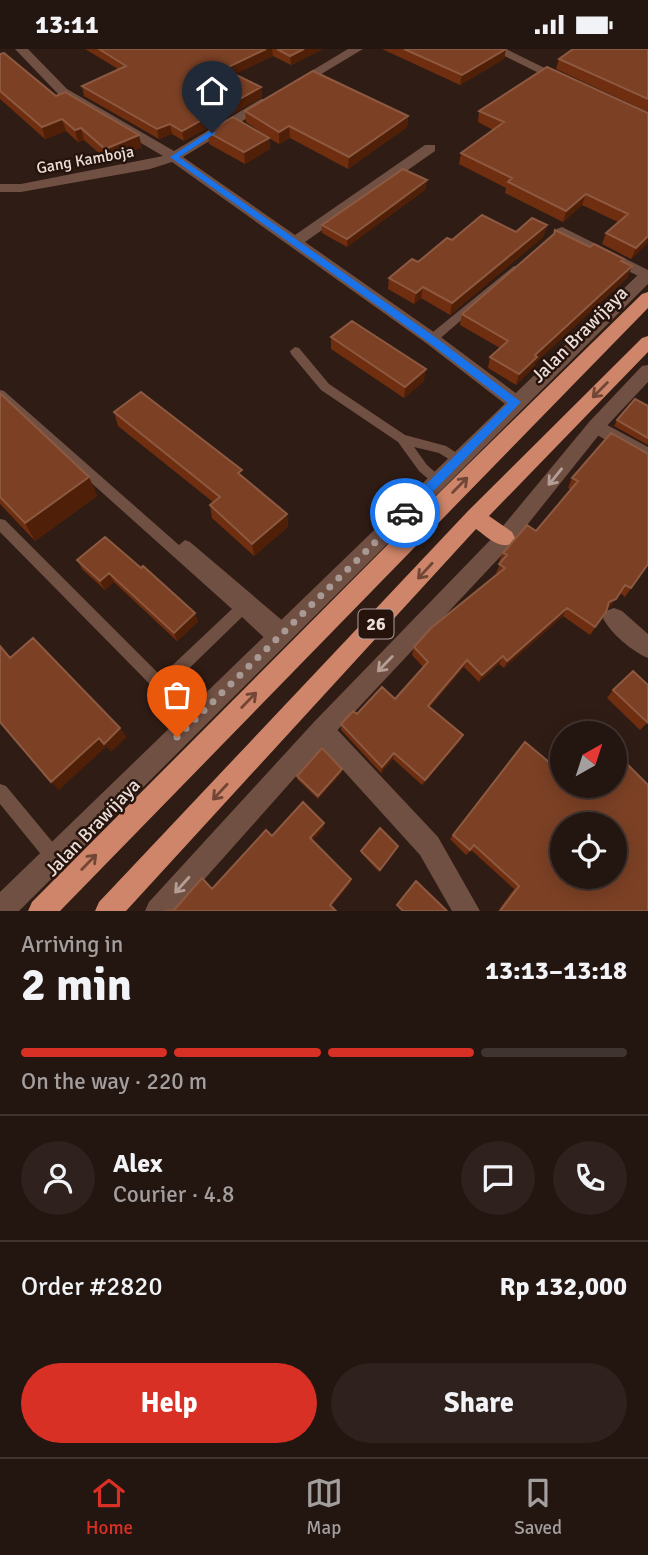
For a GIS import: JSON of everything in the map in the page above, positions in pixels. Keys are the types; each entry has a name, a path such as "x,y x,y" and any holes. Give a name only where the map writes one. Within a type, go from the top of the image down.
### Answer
{"highway":[{"name":"Jalan Brawijaya","path":"41,911 449,496 604,330 648,298"},
{"name":"26","path":"108,911 475,517 648,342"},
{"path":"475,517 505,538"}],"street":[{"path":"20,49 64,92 174,157 432,339 515,402"},
{"name":"Gang Kamboja","path":"0,188 21,188 130,169 174,157 237,124 357,49"},
{"path":"499,49 572,85"},
{"path":"295,242 430,148"},
{"path":"0,911 515,402 604,330 647,275 562,232"},
{"path":"158,911 322,730 505,538 596,426 648,371"},
{"path":"596,426 648,456"},
{"path":"614,618 648,647"},
{"path":"322,730 429,846 467,911"}],"lane":[{"path":"432,339 525,259"},
{"path":"295,351 325,387 402,439 442,449 459,460"},
{"path":"0,394 240,610 280,635"},
{"path":"402,439 423,468 438,480"},
{"path":"0,524 195,720"},
{"path":"185,546 280,635"},
{"path":"162,685 240,610"},
{"path":"0,792 54,857"}],"building":[{"path":"99,49 266,49 224,69 261,87 182,131 170,124 157,129 82,86 126,66"},
{"path":"277,49 304,49 290,56"},
{"path":"404,49 506,49 462,75"},
{"path":"573,49 648,49 648,99 559,59"},
{"path":"4,53 56,96 65,92 139,135 105,149 81,128 75,130 62,119 42,127 0,91 0,54"},
{"path":"547,67 648,113 648,236 636,248 606,233 628,214 586,194 566,211 508,182 512,178 461,153 504,122 479,111"},
{"path":"313,71 408,116 349,157 289,126 279,132 245,111"},
{"path":"233,117 269,138 244,152 208,132"},
{"path":"403,169 427,180 347,239 322,225"},
{"path":"482,215 516,232 532,218 547,225 452,303 423,287 416,293 389,278 412,259 418,262 447,238 452,240"},
{"path":"555,230 590,247 594,244 632,266 535,355 537,357 519,374 490,357 508,341 462,314 554,234"},
{"path":"352,321 426,369 405,387 331,337"},
{"path":"141,392 242,470 238,473 287,514 252,544 210,505 220,497 114,412"},
{"path":"0,393 89,477 25,523 0,497"},
{"path":"635,399 648,406 648,438 617,420"},
{"path":"611,433 648,454 648,564 631,588 625,585 616,599 609,602 606,612 595,627 567,608 507,661 503,656 482,675 467,660 428,706 463,735 425,780 394,753 382,767 341,724 353,711 357,714 382,687 395,699 428,662 414,647 431,628 505,568 499,564 507,555 503,553 527,525 536,531 578,481 572,478"},
{"path":"105,537 141,568 143,566 195,613 174,633 109,573 100,581 77,560"},
{"path":"33,638 120,728 104,744 99,738 51,782 0,722 0,646 10,658"},
{"path":"633,671 648,685 648,723 613,690"},
{"path":"525,742 550,763 550,798 627,798 628,765 648,785 648,911 500,911 519,886 474,845 470,850 453,835"},
{"path":"322,748 342,769 318,796 297,776"},
{"path":"303,802 324,823 310,838 351,879 330,905 336,911 164,911 174,910 202,878 212,889 266,830 272,836"},
{"path":"380,828 398,846 380,870 361,851"},
{"path":"416,881 447,911 403,911 397,905"}],"way so far":[{"path":"177,737 405,513"}],"route":[{"path":"212,133 174,157 432,339 515,402 405,513"}]}
